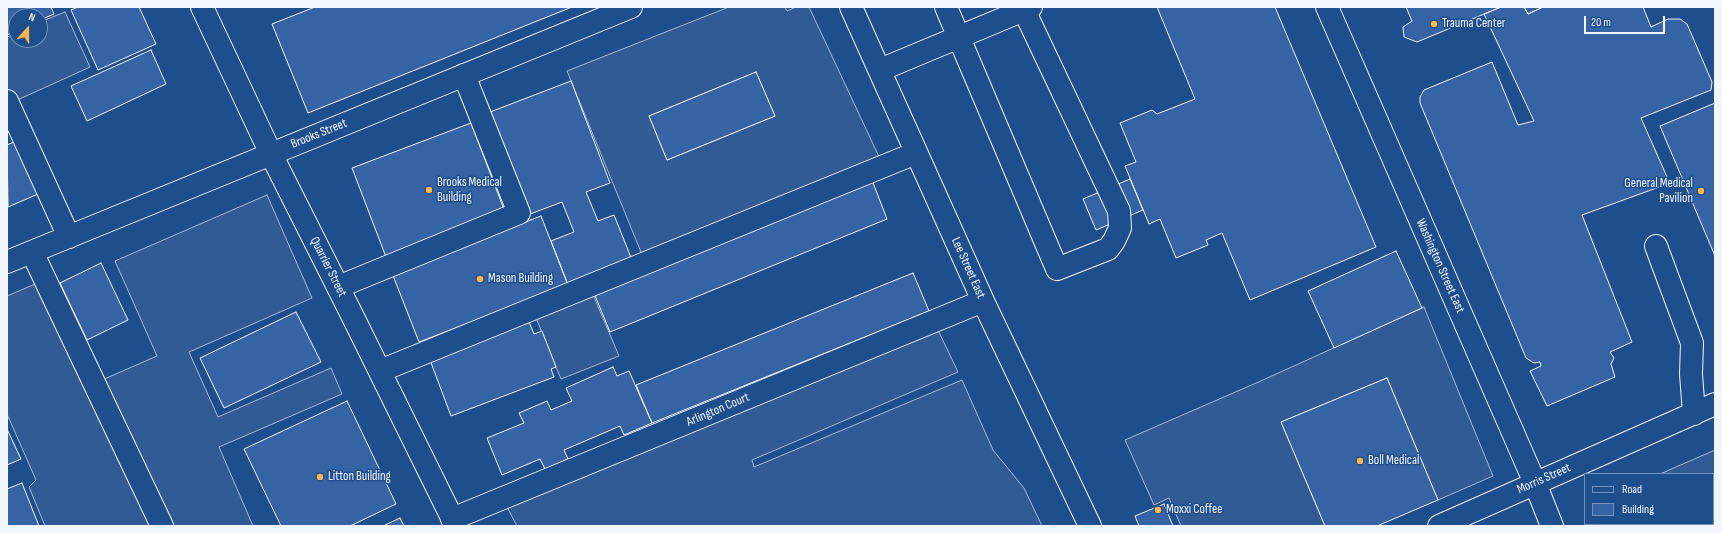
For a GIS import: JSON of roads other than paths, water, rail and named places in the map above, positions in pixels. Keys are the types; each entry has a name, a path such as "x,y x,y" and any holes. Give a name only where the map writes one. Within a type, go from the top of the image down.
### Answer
{"main road":[{"name":"Quarrier Street","path":"202,7 271,154 338,286 454,522"},
{"name":"Brooks Street","path":"7,262 464,75 610,11 631,7"},
{"name":"Lee Street East","path":"851,7 983,301 1090,526"},
{"path":"880,70 959,38 1028,8 1119,211 1120,228 1114,241 1108,249 1057,268 959,38 946,7"},
{"name":"Washington Street East","path":"1327,7 1535,483 1552,526"},
{"path":"338,286 519,213 464,75"},
{"path":"8,107 69,237"},
{"path":"380,371 916,153"},
{"path":"1656,246 1692,343 1691,374 1694,414"},
{"path":"32,252 162,526"},
{"name":"Arlington Court","path":"454,522 983,301"},
{"name":"Morris Street","path":"1439,526 1715,404"}],"place":[{"name":"Trauma Center","path":"1434,24"},
{"name":"Brooks Medical Building","path":"429,190"},
{"name":"General Medical Pavilion","path":"1701,191"},
{"name":"Mason Building","path":"480,279"},
{"name":"Boll Medical","path":"1360,461"},
{"name":"Litton Building","path":"320,477"},
{"name":"Moxxi Coffee","path":"1158,510"}]}
